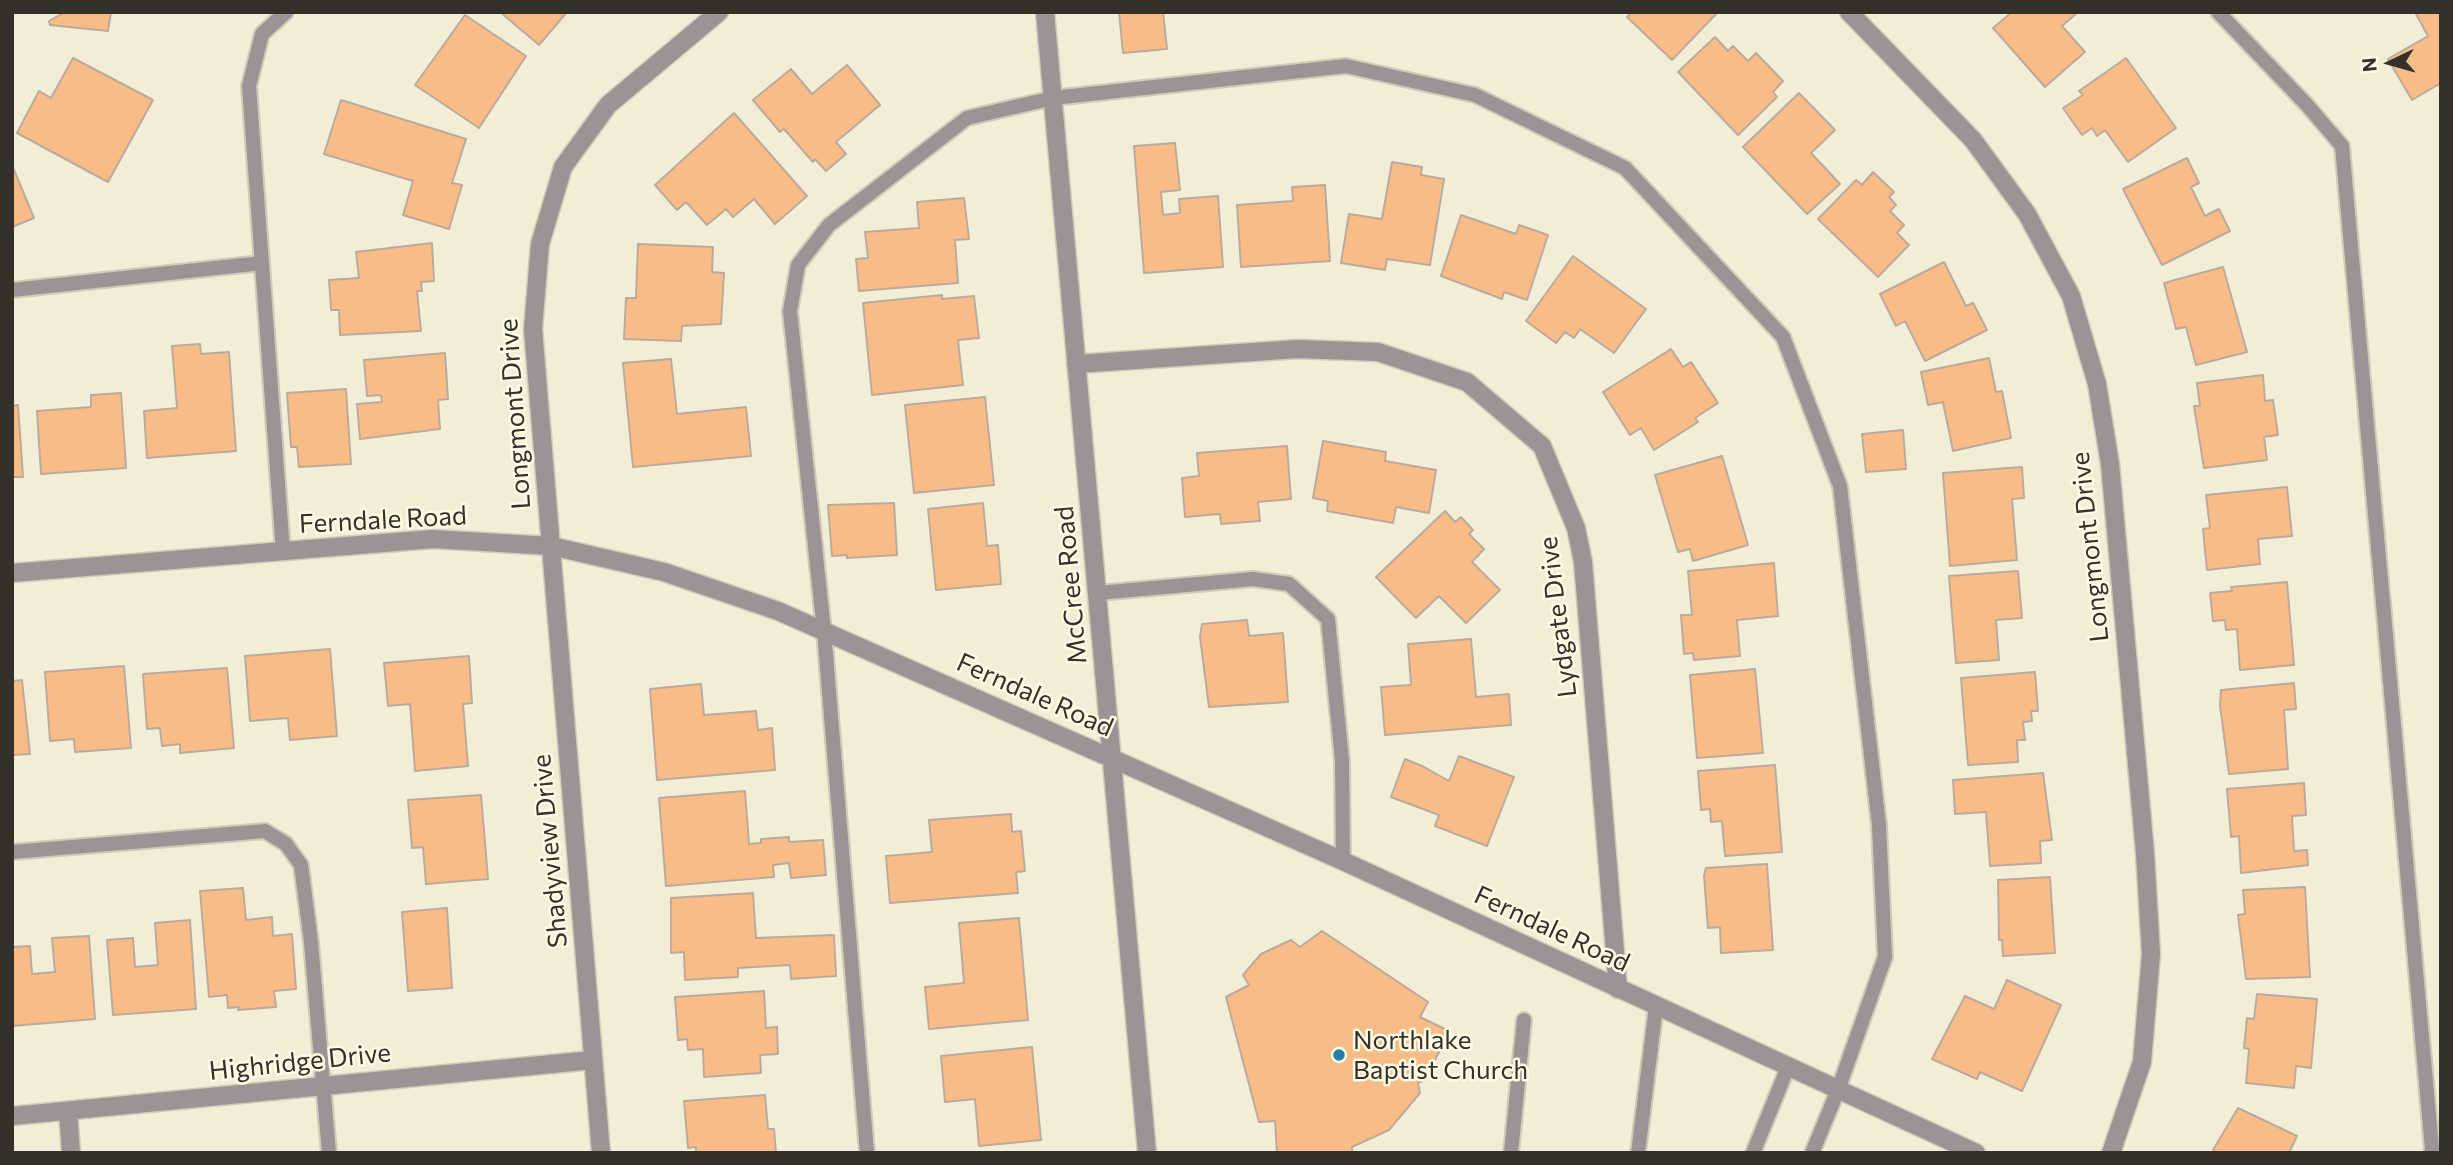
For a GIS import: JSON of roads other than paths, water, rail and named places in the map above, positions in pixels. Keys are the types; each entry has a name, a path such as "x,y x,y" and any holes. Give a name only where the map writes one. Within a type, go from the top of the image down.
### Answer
{"street":[{"name":"Longmont Drive","path":"551,546 533,329 540,244 563,167 608,105 719,12"},
{"name":"McCree Road","path":"1045,12 1147,1153"},
{"name":"Longmont Drive","path":"1849,12 1973,140 2027,214 2071,296 2097,384 2111,477 2145,853 2151,954 2143,1062 2110,1153"},
{"name":"Lydgate Drive","path":"1076,364 1298,349 1378,352 1467,382 1542,446 1576,528 1583,562 1618,989"},
{"name":"Ferndale Road","path":"12,573 433,539 551,546 664,572 778,611 824,631 1343,861 1976,1153"},
{"name":"Shadyview Drive","path":"551,546 601,1153"},
{"name":"Highridge Drive","path":"12,1116 593,1060"},
{"path":"68,1111 71,1153"}],"lane":[{"path":"283,552 249,86 261,34 286,12"},
{"path":"2218,12 2307,105 2342,146 2431,1153"},
{"path":"867,1153 824,631 790,311 797,265 828,225 967,118 1053,98 1346,66 1475,95 1625,167 1783,337 1840,486 1879,825 1885,957 1838,1090 1812,1153"},
{"path":"12,290 262,263"},
{"path":"1098,593 1253,579 1289,584 1328,619 1342,760 1343,861"},
{"path":"12,852 265,831 285,844 301,865 311,942 329,1153"},
{"path":"1638,1153 1656,1006"},
{"path":"1511,1153 1524,1020"},
{"path":"1753,1153 1787,1066"}],"place":[{"name":"Northlake Baptist Church","path":"1339,1055"}]}
